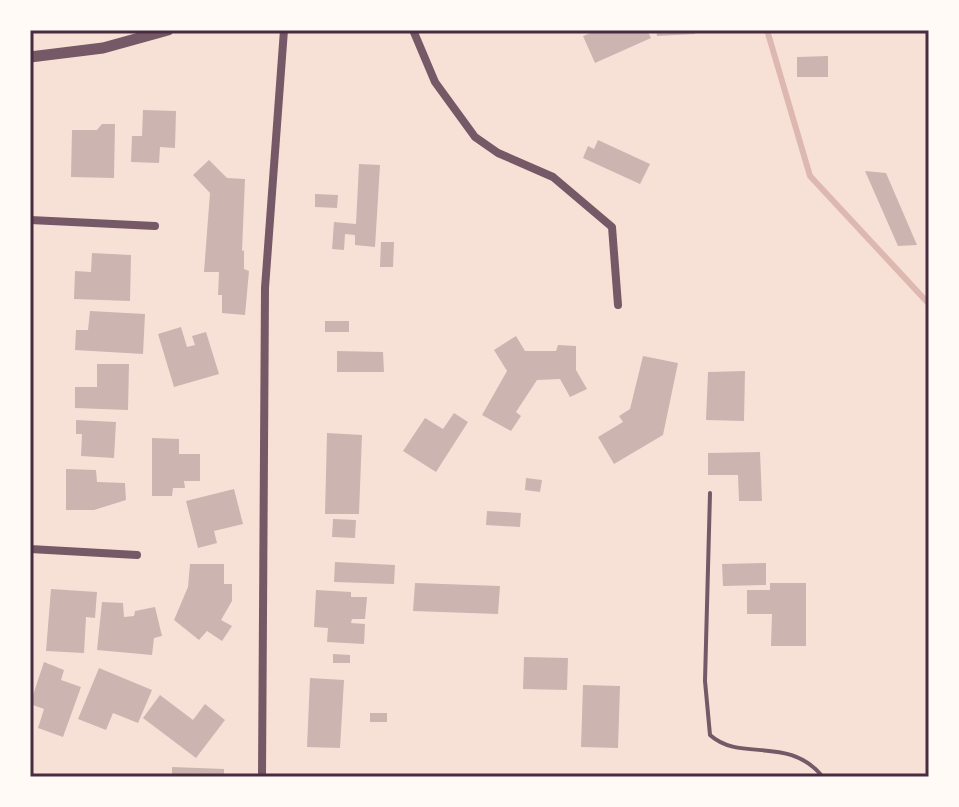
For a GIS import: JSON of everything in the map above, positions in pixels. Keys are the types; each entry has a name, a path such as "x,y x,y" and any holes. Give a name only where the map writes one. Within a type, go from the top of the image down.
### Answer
{"street":[{"path":"30,57 103,48 168,30"},
{"path":"262,777 265,288 284,30"},
{"path":"413,30 435,82 475,137 498,153 553,177 612,227 618,305"},
{"path":"30,220 155,226"},
{"path":"30,549 137,555"}],"lane":[{"path":"710,493 705,681 710,735 719,744 786,753 809,760 823,777"},
{"path":"262,777 294,777"}],"building":[{"path":"598,30 647,30 651,38 595,63 583,36"},
{"path":"656,30 695,30 695,34 657,36"},
{"path":"828,56 828,77 797,77 797,57"},
{"path":"143,110 176,111 175,148 160,147 159,163 131,162 132,136 142,136"},
{"path":"102,124 115,124 114,178 71,177 72,130 97,130"},
{"path":"598,140 650,164 640,184 583,158 588,146 594,149"},
{"path":"209,160 227,178 245,179 242,251 244,269 249,271 245,315 222,313 222,295 218,295 219,272 204,272 210,193 193,175"},
{"path":"359,164 380,165 375,247 355,245 355,235 345,234 344,250 332,249 334,222 356,224"},
{"path":"865,171 886,173 917,245 898,246"},
{"path":"315,194 338,195 337,208 315,207"},
{"path":"381,242 394,242 393,267 380,267"},
{"path":"92,253 131,255 130,301 74,299 75,271 91,272"},
{"path":"90,311 145,314 143,354 75,350 76,330 88,330"},
{"path":"325,321 349,321 349,332 325,332"},
{"path":"181,327 187,347 195,345 192,336 206,332 219,374 174,387 158,334"},
{"path":"516,336 525,351 556,351 558,345 576,346 576,370 587,389 570,397 560,379 537,380 516,412 521,416 511,431 482,415 507,371 494,350"},
{"path":"337,351 383,352 384,372 337,372"},
{"path":"643,356 678,363 663,435 614,464 598,437 623,422 619,416 630,409"},
{"path":"97,364 129,364 128,410 75,408 75,387 97,387"},
{"path":"745,371 744,421 706,420 708,372"},
{"path":"454,413 468,422 436,472 403,451 425,418 443,429"},
{"path":"76,420 116,422 114,458 81,456 82,434 76,434"},
{"path":"327,433 362,435 359,514 325,514"},
{"path":"152,438 179,439 179,454 200,454 200,481 184,481 185,488 173,488 172,496 152,496"},
{"path":"760,452 762,501 739,501 738,475 708,475 708,453"},
{"path":"66,469 96,470 97,482 125,483 126,500 94,510 66,510"},
{"path":"526,478 542,480 540,492 525,490"},
{"path":"234,489 243,524 214,531 217,543 198,548 186,501"},
{"path":"487,511 521,513 520,527 486,525"},
{"path":"333,519 356,520 355,538 332,537"},
{"path":"335,562 395,565 394,584 334,582"},
{"path":"766,563 766,585 723,586 722,564"},
{"path":"190,564 224,564 224,584 232,584 232,601 221,620 232,626 222,641 207,631 199,640 174,620 188,587"},
{"path":"415,583 500,586 498,614 413,611"},
{"path":"770,583 806,583 806,646 771,646 772,614 747,614 747,590 770,590"},
{"path":"51,589 97,592 95,618 86,617 84,653 46,651"},
{"path":"316,590 351,592 351,597 367,597 365,619 352,619 351,623 365,624 364,644 327,642 328,628 314,627"},
{"path":"102,602 123,603 124,617 155,607 162,636 154,638 152,655 97,650"},
{"path":"333,654 350,655 350,663 333,663"},
{"path":"524,657 568,658 567,690 523,689"},
{"path":"44,662 64,670 61,680 81,687 63,737 38,728 44,709 30,704"},
{"path":"99,668 152,690 138,723 113,713 106,730 78,719"},
{"path":"310,678 344,680 340,748 307,747"},
{"path":"583,685 620,686 618,748 581,747"},
{"path":"160,695 193,720 205,704 225,720 196,758 143,718"},
{"path":"370,713 387,713 387,722 370,722"},
{"path":"172,767 224,769 224,777 172,777"}],"waterway":[{"path":"767,30 810,176 929,304"}]}
